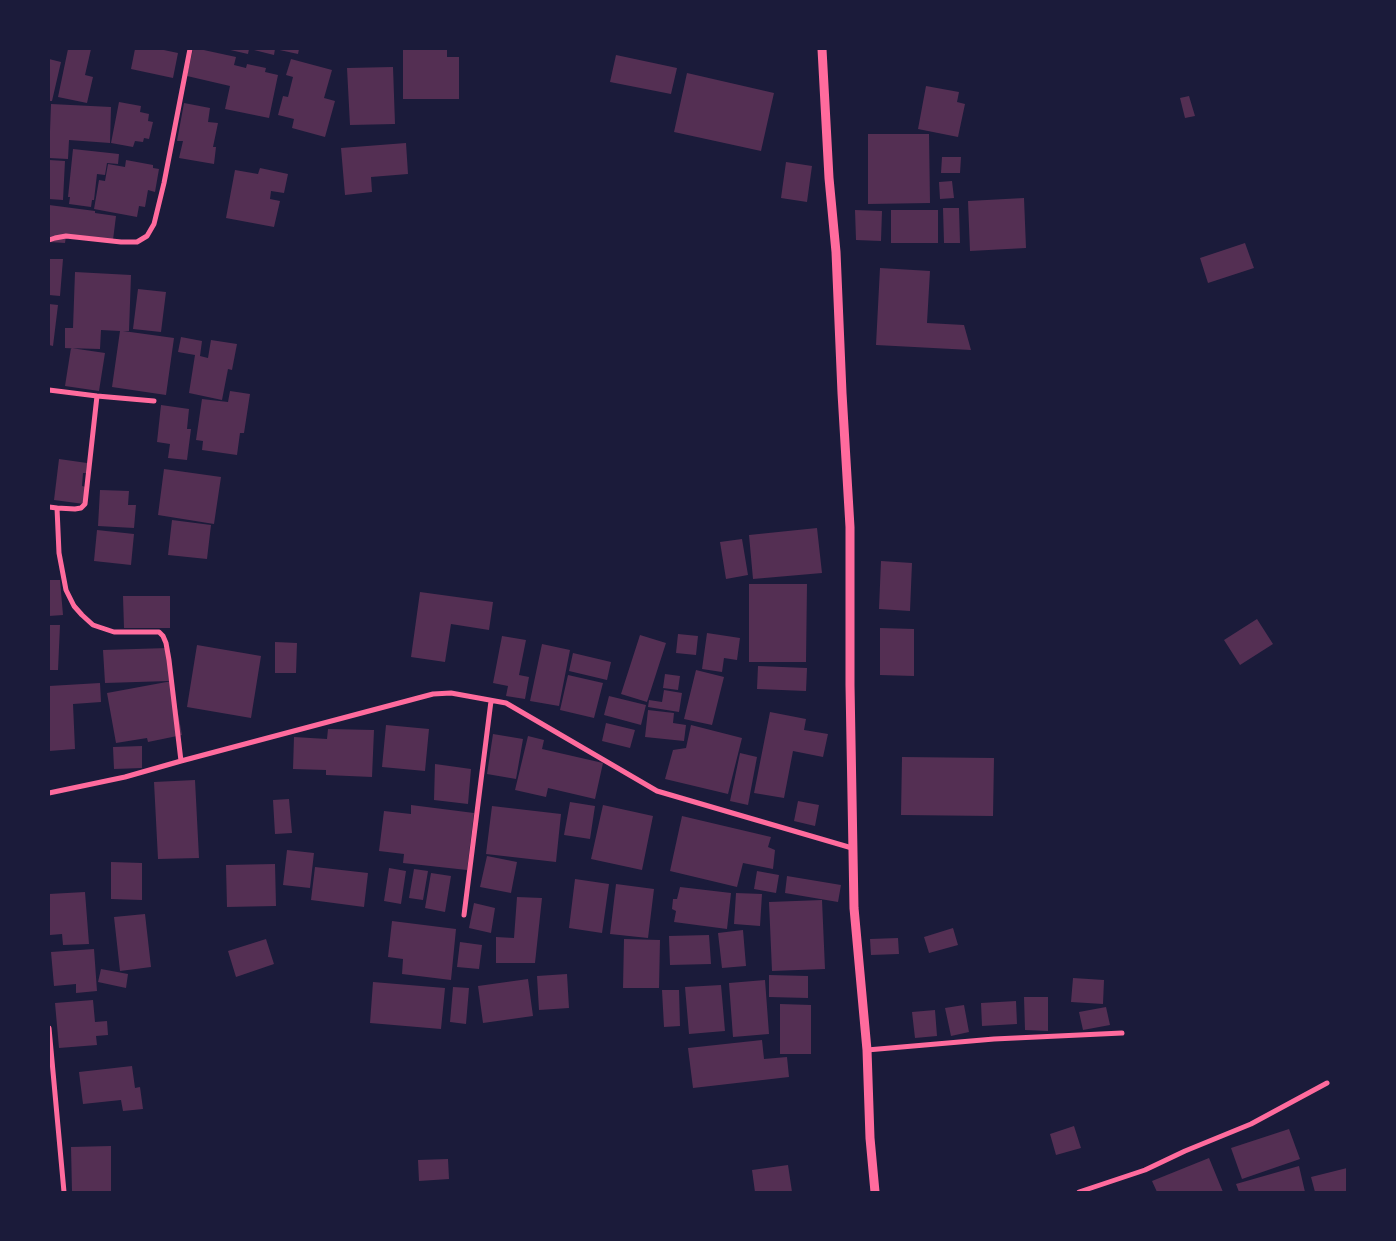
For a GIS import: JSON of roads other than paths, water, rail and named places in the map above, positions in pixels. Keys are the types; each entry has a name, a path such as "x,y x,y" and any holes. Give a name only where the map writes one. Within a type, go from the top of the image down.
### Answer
{"street":[{"path":"49,240 66,236 137,242 147,236 154,224 164,183 190,49"},
{"path":"822,49 828,178 836,252 850,527 854,908 867,1050 870,1138 875,1192"},
{"path":"49,390 154,401"},
{"path":"49,507 75,509 81,508 85,504 97,396"},
{"path":"57,508 59,553 66,590 74,606 93,625 114,632 159,632 163,636 166,643 180,761"},
{"path":"49,792 125,777 433,694 451,693 506,702 657,791 852,848"},
{"path":"464,915 491,701"},
{"path":"49,1028 64,1192"},
{"path":"867,1050 1003,1039 1122,1033"},
{"path":"1079,1192 1145,1170 1185,1151 1251,1124 1327,1083"}]}
